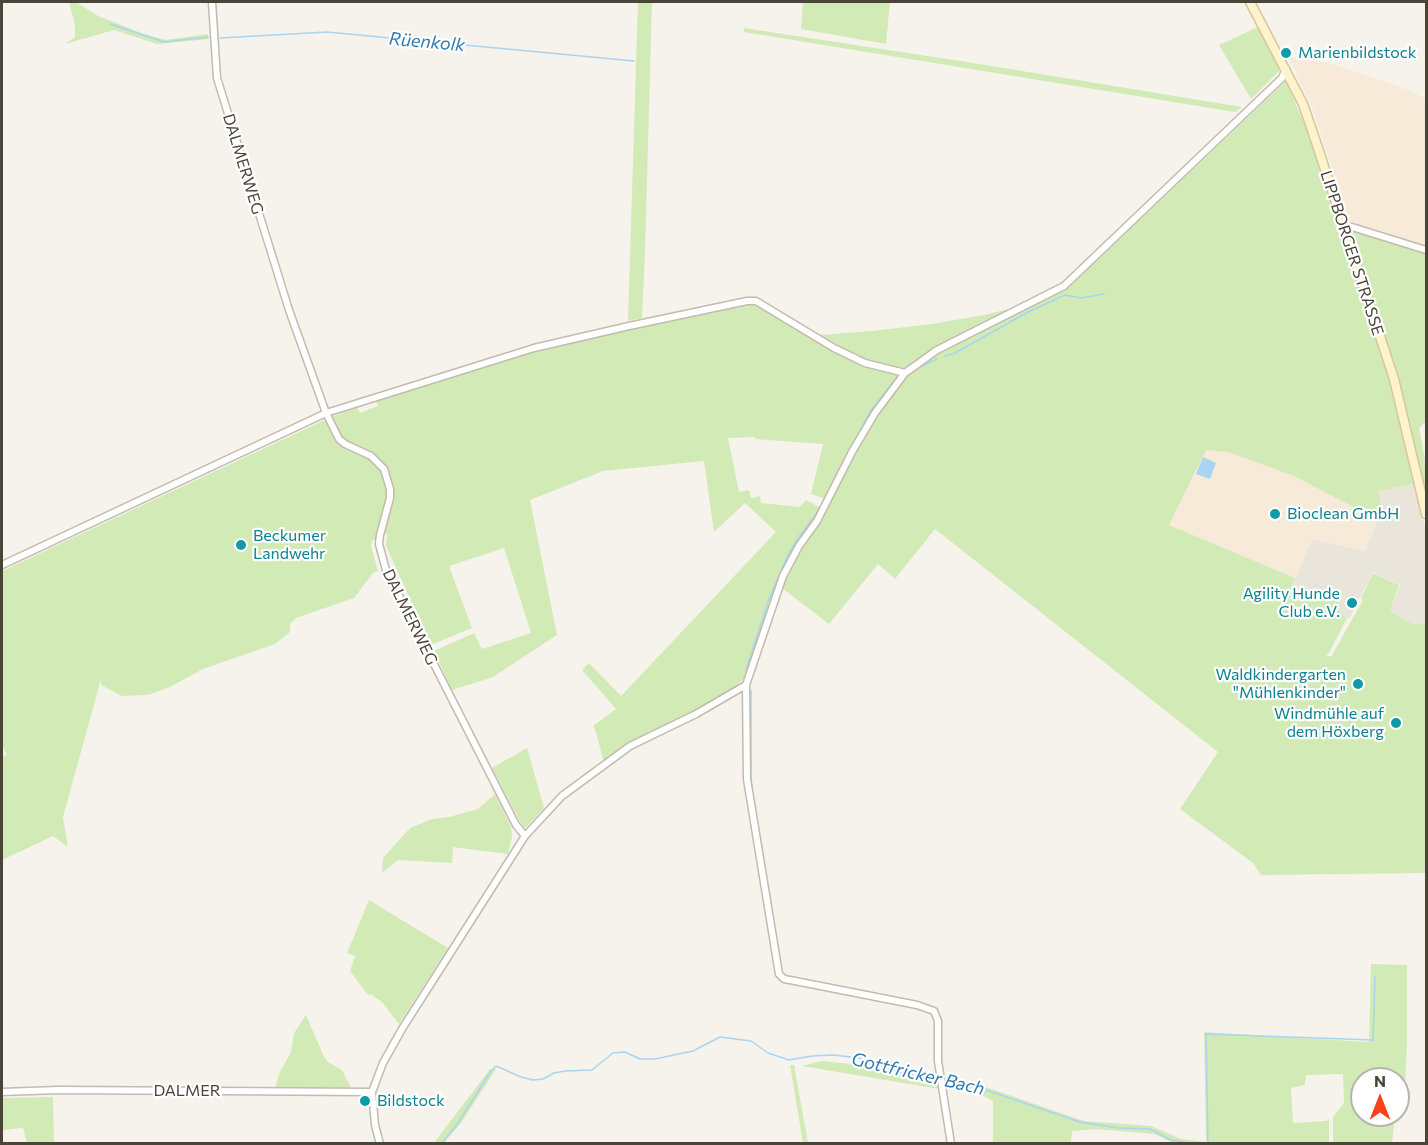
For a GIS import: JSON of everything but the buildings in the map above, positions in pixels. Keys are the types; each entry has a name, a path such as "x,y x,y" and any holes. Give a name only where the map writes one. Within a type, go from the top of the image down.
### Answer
{"street":[{"name":"DALMERWEG","path":"212,2 217,78 289,310 326,413 339,438 345,444 371,456 384,469 390,489 390,498 379,544 386,570 516,825 525,836"},
{"name":"LIPPBORGER STRASSE","path":"1250,2 1303,104 1394,379 1426,514"},
{"path":"951,1143 938,1061 938,1021 934,1011 917,1005 784,979 779,974 747,779 746,685 783,576 817,521 875,413 904,373 937,350 1064,286 1282,78 1286,69"},
{"path":"1344,227 1353,227 1426,250"},
{"path":"2,565 326,413 534,348 747,301 761,304 834,348 865,363 904,373"},
{"path":"380,1143 375,1125 372,1092 383,1063 402,1029 525,836 562,796 630,747 696,714 746,685"},
{"name":"DALMER","path":"2,1092 58,1090 372,1092"}],"shaded area":[{"path":"1289,58 1320,61 1354,71 1411,91 1426,99 1426,246 1350,222 1312,107"},
{"path":"1206,450 1228,452 1294,476 1378,520 1365,551 1312,539 1295,578 1169,525"},
{"path":"1415,484 1426,532 1426,624 1415,625 1390,612 1400,585 1373,572 1349,619 1341,614 1338,606 1341,594 1302,602 1291,599 1289,593 1312,539 1365,551 1382,509 1378,491"}],"green space":[{"path":"69,2 76,2 98,16 166,40 208,34 209,39 157,44 114,30 65,44 75,37 75,25"},
{"path":"638,2 652,2 645,252 642,318 628,321"},
{"path":"803,2 890,2 886,44 801,29"},
{"path":"1258,27 1281,69 1251,99 1219,45"},
{"path":"744,28 1242,107 1235,112 744,32"},
{"path":"1286,81 1313,144 1339,233 1356,231 1426,253 1426,422 1419,428 1426,465 1426,502 1394,397 1415,484 1378,491 1382,509 1378,520 1294,476 1228,452 1206,450 1169,525 1295,578 1289,593 1291,599 1302,602 1316,591 1341,594 1338,606 1341,614 1347,618 1326,655 1331,657 1363,600 1361,598 1373,573 1399,585 1390,612 1415,625 1426,623 1426,873 1261,875 1253,863 1180,809 1218,752 935,529 895,579 878,564 829,624 782,588 801,551 823,519 851,459 847,453 825,499 811,494 823,444 755,439 755,437 728,438 739,492 749,490 751,498 760,496 761,503 800,507 806,500 821,508 799,540 781,575 744,678 725,694 604,763 593,726 616,709 582,670 589,663 621,696 776,532 745,503 714,532 704,461 603,471 530,500 557,635 493,677 452,690 434,651 474,633 482,649 531,633 504,548 449,566 472,628 431,645 386,546 387,533 372,541 371,546 378,571 373,573 354,598 296,618 290,624 290,632 275,644 203,669 170,687 148,695 122,696 101,685 101,679 63,817 68,847 53,836 2,860 2,756 7,755 2,745 2,571 327,419 357,407 360,413 378,406 376,400 535,349 747,303 761,306 806,336 932,324 1034,303 1066,290"},
{"path":"527,748 544,808 526,827 523,827 492,768"},
{"path":"495,794 511,827 512,837 508,854 453,847 452,863 398,860 382,873 383,858 410,828 432,819 478,809"},
{"path":"369,900 448,948 399,1024 382,1002 371,994 368,995 350,971 355,956 347,953"},
{"path":"1371,964 1407,965 1406,1067 1350,1067 1350,1127 1394,1127 1392,1143 1333,1143 1333,1117 1344,1103 1343,1074 1306,1075 1305,1085 1291,1088 1293,1123 1329,1119 1329,1144 1173,1143 1154,1134 1096,1129 1072,1131 1071,1143 993,1143 993,1101 976,1092 954,1086 944,1088 943,1077 950,1077 1084,1121 1151,1126 1181,1139 1206,1142 1204,1032 1369,1042"},
{"path":"306,1015 324,1057 342,1070 352,1090 275,1088 279,1074 291,1052 294,1033"},
{"path":"822,1061 872,1066 903,1077 938,1082 939,1089 802,1066"},
{"path":"790,1065 794,1065 808,1143 803,1143"},
{"path":"490,1069 496,1069 461,1123 444,1143 434,1143"},
{"path":"53,1097 54,1143 27,1143 23,1128 2,1130 2,1098"}],"water":[{"path":"1203,457 1216,463 1210,479 1196,474"}],"waterway":[{"name":"Rüenkolk","path":"110,24 164,42 208,37"},
{"name":"Rüenkolk","path":"220,38 327,32 634,61"},
{"path":"945,356 955,353 1028,312 1065,295 1081,298 1104,294"},
{"path":"907,376 937,359"},
{"path":"849,452 870,412 897,377"},
{"path":"746,670 769,599 787,557 818,512"},
{"path":"751,691 751,780 754,804"},
{"path":"759,835 775,931"},
{"path":"1208,1144 1206,1034 1373,1040 1375,976"},
{"name":"Gottfricker Bach","path":"441,1144 456,1126 496,1066 521,1077 533,1080 543,1079 554,1073 592,1070 613,1053 625,1052 640,1059 655,1059 693,1051 720,1037 751,1041 768,1053 789,1060 833,1055 860,1058 902,1073 939,1080"},
{"name":"Gottfricker Bach","path":"943,1081 977,1087 1080,1122 1118,1128 1150,1129 1171,1140 1194,1144"}],"place":[{"name":"Marienbildstock","path":"1286,53"},
{"name":"Bioclean GmbH","path":"1275,514"},
{"name":"Beckumer Landwehr","path":"241,545"},
{"name":"Agility Hunde Club e.V.","path":"1352,603"},
{"name":"Waldkindergarten \"Mühlenkinder\"","path":"1358,684"},
{"name":"Windmühle auf dem Höxberg","path":"1396,723"},
{"name":"Bildstock","path":"365,1101"}]}
